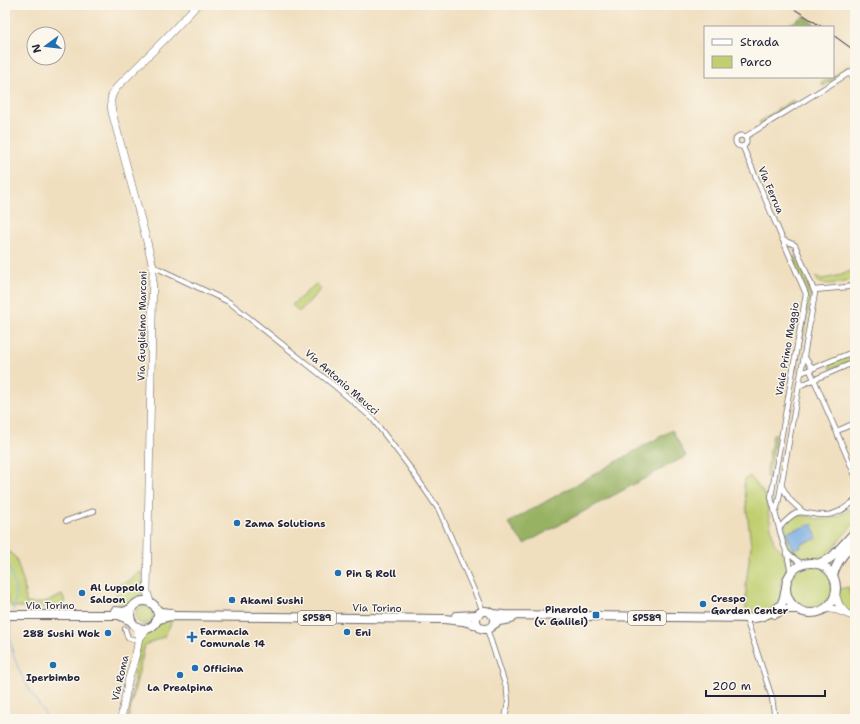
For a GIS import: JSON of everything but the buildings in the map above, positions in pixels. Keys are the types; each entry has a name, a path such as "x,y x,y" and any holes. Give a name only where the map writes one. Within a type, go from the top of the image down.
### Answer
{"main road":[{"path":"818,564 834,556 855,532"},
{"path":"833,576 838,561 855,542"},
{"path":"791,572 802,564 810,563 818,564 829,571 835,582 835,593 833,599 826,608"},
{"name":"SP589","path":"480,613 487,611 492,614 504,615 754,618 775,610 782,603 791,572"},
{"path":"786,588 789,599 798,609"},
{"path":"10,613 124,612 132,608 134,605 146,602 157,610 156,620 148,628 140,628 134,624 130,616 132,608"},
{"name":"SP589","path":"477,625 483,629 490,627 499,621 520,619 747,621 765,619 785,608 798,609 812,613 826,608"},
{"name":"Via Torino","path":"157,610 168,613 465,616 480,613"},
{"name":"Via Torino","path":"10,613 111,614 123,616 134,624"},
{"path":"477,625 476,621 480,613"},
{"path":"490,627 494,619 492,614"},
{"name":"Via Torino","path":"156,620 171,616 444,619 463,621 477,625"}],"street":[{"name":"Via Guglielmo Marconi","path":"146,602 153,267 112,112 110,99 117,87 197,5"},
{"path":"745,137 746,143 743,147 738,146 735,140 737,137 745,137 855,68"},
{"path":"849,73 855,78"},
{"name":"Via Ferrua","path":"743,147 783,240"},
{"name":"Viale Primo Maggio","path":"775,513 778,504 815,293 795,245 783,240"},
{"name":"Viale Primo Maggio","path":"783,240 806,294 771,497 782,543 787,553 791,572"},
{"name":"Via Antonio Meucci","path":"153,267 229,302 336,386 372,418 408,465 438,510 480,613"},
{"path":"814,290 848,287 855,284"},
{"path":"801,373 855,351"},
{"path":"804,356 812,369 814,379 855,476"},
{"path":"799,386 855,362"},
{"path":"791,378 800,379"},
{"path":"836,431 855,424"},
{"path":"774,478 781,482 790,500 803,512"},
{"path":"779,528 793,514 803,512 827,515 835,514 842,511 854,500"},
{"path":"66,521 94,511"},
{"path":"787,553 802,564"},
{"path":"835,593 839,605 846,613"},
{"path":"826,608 846,613 855,618"},
{"path":"747,621 770,692 775,719"},
{"path":"134,624 138,633 138,641"},
{"path":"490,627 507,690 508,703 505,719"},
{"path":"138,641 148,628"},
{"path":"124,629 128,638 138,641"},
{"name":"Via Roma","path":"121,719 138,641"}],"green space":[{"path":"803,16 817,26 788,26"},
{"path":"847,67 849,70 823,86 821,83 834,78 834,76"},
{"path":"793,100 795,103 760,125 759,122"},
{"path":"796,256 811,294 796,371 794,371 807,292 793,257"},
{"path":"855,269 855,279 842,283 819,283 815,276 823,279 841,275"},
{"path":"316,284 321,289 299,312 292,305"},
{"path":"855,353 855,359 831,369 829,364"},
{"path":"672,430 686,456 524,544 508,523"},
{"path":"773,434 776,434 768,479 766,476"},
{"path":"750,476 765,495 774,543 784,556 787,567 780,584 781,598 776,606 766,611 746,616 746,583 751,546 744,485 745,479"},
{"path":"855,505 855,522 825,557 803,559 797,558 788,552 786,547 785,530 786,524 789,520 798,515 805,515 816,519 831,518 848,511"},
{"path":"5,548 16,558 24,584 26,603 40,603 62,595 65,600 61,608 11,607 5,592"},
{"path":"811,565 823,569 829,575 833,587 829,599 823,605 811,609 799,605 793,599 789,587 793,575 799,569"},
{"path":"140,572 143,574 142,595 134,599 125,607 120,608 114,586 131,580"},
{"path":"849,587 849,592 855,603 855,615 844,609 837,594 840,589"},
{"path":"144,606 150,609 153,615 150,621 144,624 138,621 135,615 138,609"},
{"path":"173,619 165,636 145,645 128,719 134,683 134,673 141,638 155,625"}],"water":[{"path":"813,524 817,539 801,543 801,547 793,549 787,532"}],"waterway":[{"path":"5,561 15,586 16,598 13,612"},
{"path":"11,619 10,633 15,659 26,684 48,719"}],"railway":[{"path":"788,5 820,26"},
{"path":"834,36 855,51"}],"place":[{"name":"Zama Solutions","path":"237,523"},
{"name":"Pin & Roll","path":"338,573"},
{"name":"Al Luppolo Saloon","path":"82,593"},
{"name":"Akami Sushi","path":"232,600"},
{"name":"Crespo Garden Center","path":"703,604"},
{"name":"Pinerolo (v. Galilei)","path":"596,615"},
{"name":"Eni","path":"347,632"},
{"name":"288 Sushi Wok","path":"108,633"},
{"name":"Farmacia Comunale 14","path":"192,637"},
{"name":"Iperbimbo","path":"53,665"},
{"name":"Officina","path":"195,668"},
{"name":"La Prealpina","path":"180,675"}]}
